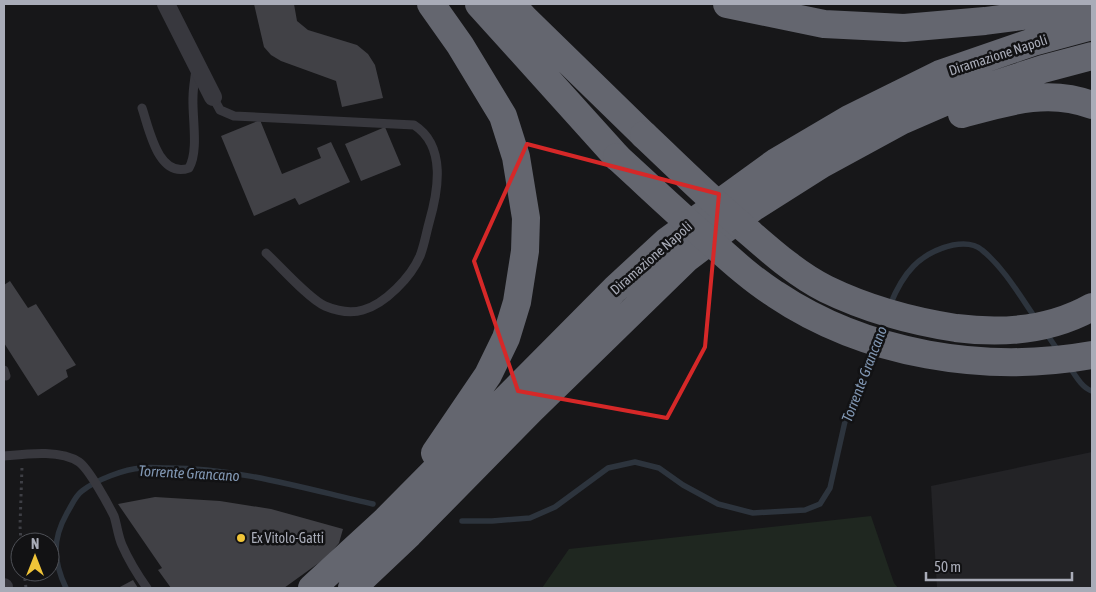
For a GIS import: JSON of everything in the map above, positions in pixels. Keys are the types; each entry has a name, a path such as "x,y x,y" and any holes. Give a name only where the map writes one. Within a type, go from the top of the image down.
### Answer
{"highway":[{"path":"407,499 445,438 488,375 506,338 517,302 525,251 526,218 516,157 502,116 460,45 431,4"},
{"path":"479,4 617,157 754,280 776,295 856,335 895,348 966,360 1031,361 1092,355"},
{"path":"511,4 644,136 727,214 777,257 824,288 852,301 906,319 971,330 1000,331 1043,326 1077,316 1092,307"},
{"path":"727,4 824,24 904,28 985,21 1092,4"},
{"name":"Diramazione Napoli","path":"312,588 407,499 615,289 667,241 776,162 849,119 940,74 1033,42 1092,26"},
{"name":"Diramazione Napoli","path":"352,588 410,534 531,410 686,259 754,208 822,164 901,121 954,98 1043,69 1092,56"},
{"path":"822,164 906,136 959,114 1017,99 1056,97 1078,100 1092,105"}],"street":[{"path":"166,4 213,96"}],"lane":[{"path":"142,108 155,147 162,161 172,168 182,170 189,168 192,163 193,152 193,96 196,64"},
{"path":"213,96 220,110 234,116 414,125 426,136 434,148 438,169 435,201 420,257 404,280 384,301 363,310 345,312 324,306 266,253"},
{"path":"4,456 35,453 58,455 78,462 104,497 114,517 120,543 146,588"}],"path":[{"path":"20,532 22,454"}],"highlighted area":[{"path":"527,144 719,194 705,347 667,418 518,391 474,261"}],"shaded area":[{"path":"1092,452 1092,588 937,588 931,486"},
{"path":"871,516 894,583 898,588 542,588 569,549"}],"building":[{"path":"254,4 294,4 297,21 308,30 357,45 368,54 375,65 383,98 342,107 336,81 281,61 271,55 264,47"},
{"path":"260,120 282,174 321,158 317,148 331,142 350,182 299,205 295,198 254,216 221,136"},
{"path":"385,127 401,165 361,181 345,144"},
{"path":"10,281 28,308 36,304 76,365 66,370 68,377 38,396 4,343 4,285"},
{"name":"Ex Vitolo-Gatti","path":"155,497 220,501 271,509 343,529 339,543 327,557 284,588 171,588 158,570 162,568 118,504"},
{"path":"133,580 138,588 118,588"}],"waterway":[{"name":"Torrente Grancano","path":"890,305 907,274 922,259 931,253 953,245 969,244 976,246 990,257 1036,319"},
{"name":"Torrente Grancano","path":"1046,333 1059,352"},
{"name":"Torrente Grancano","path":"462,521 530,518 555,507 608,468 635,462 659,468 683,485 718,504 753,513 805,510 820,504 830,488 846,417 873,349"},
{"name":"Torrente Grancano","path":"1069,366 1082,384 1092,391"},
{"name":"Torrente Grancano","path":"66,588 59,568 56,550 59,532 67,513 75,498 82,491 102,479 127,470 151,468 194,469 246,475 373,504"}],"place":[{"name":"Ex Vitolo-Gatti","path":"241,538"}]}
